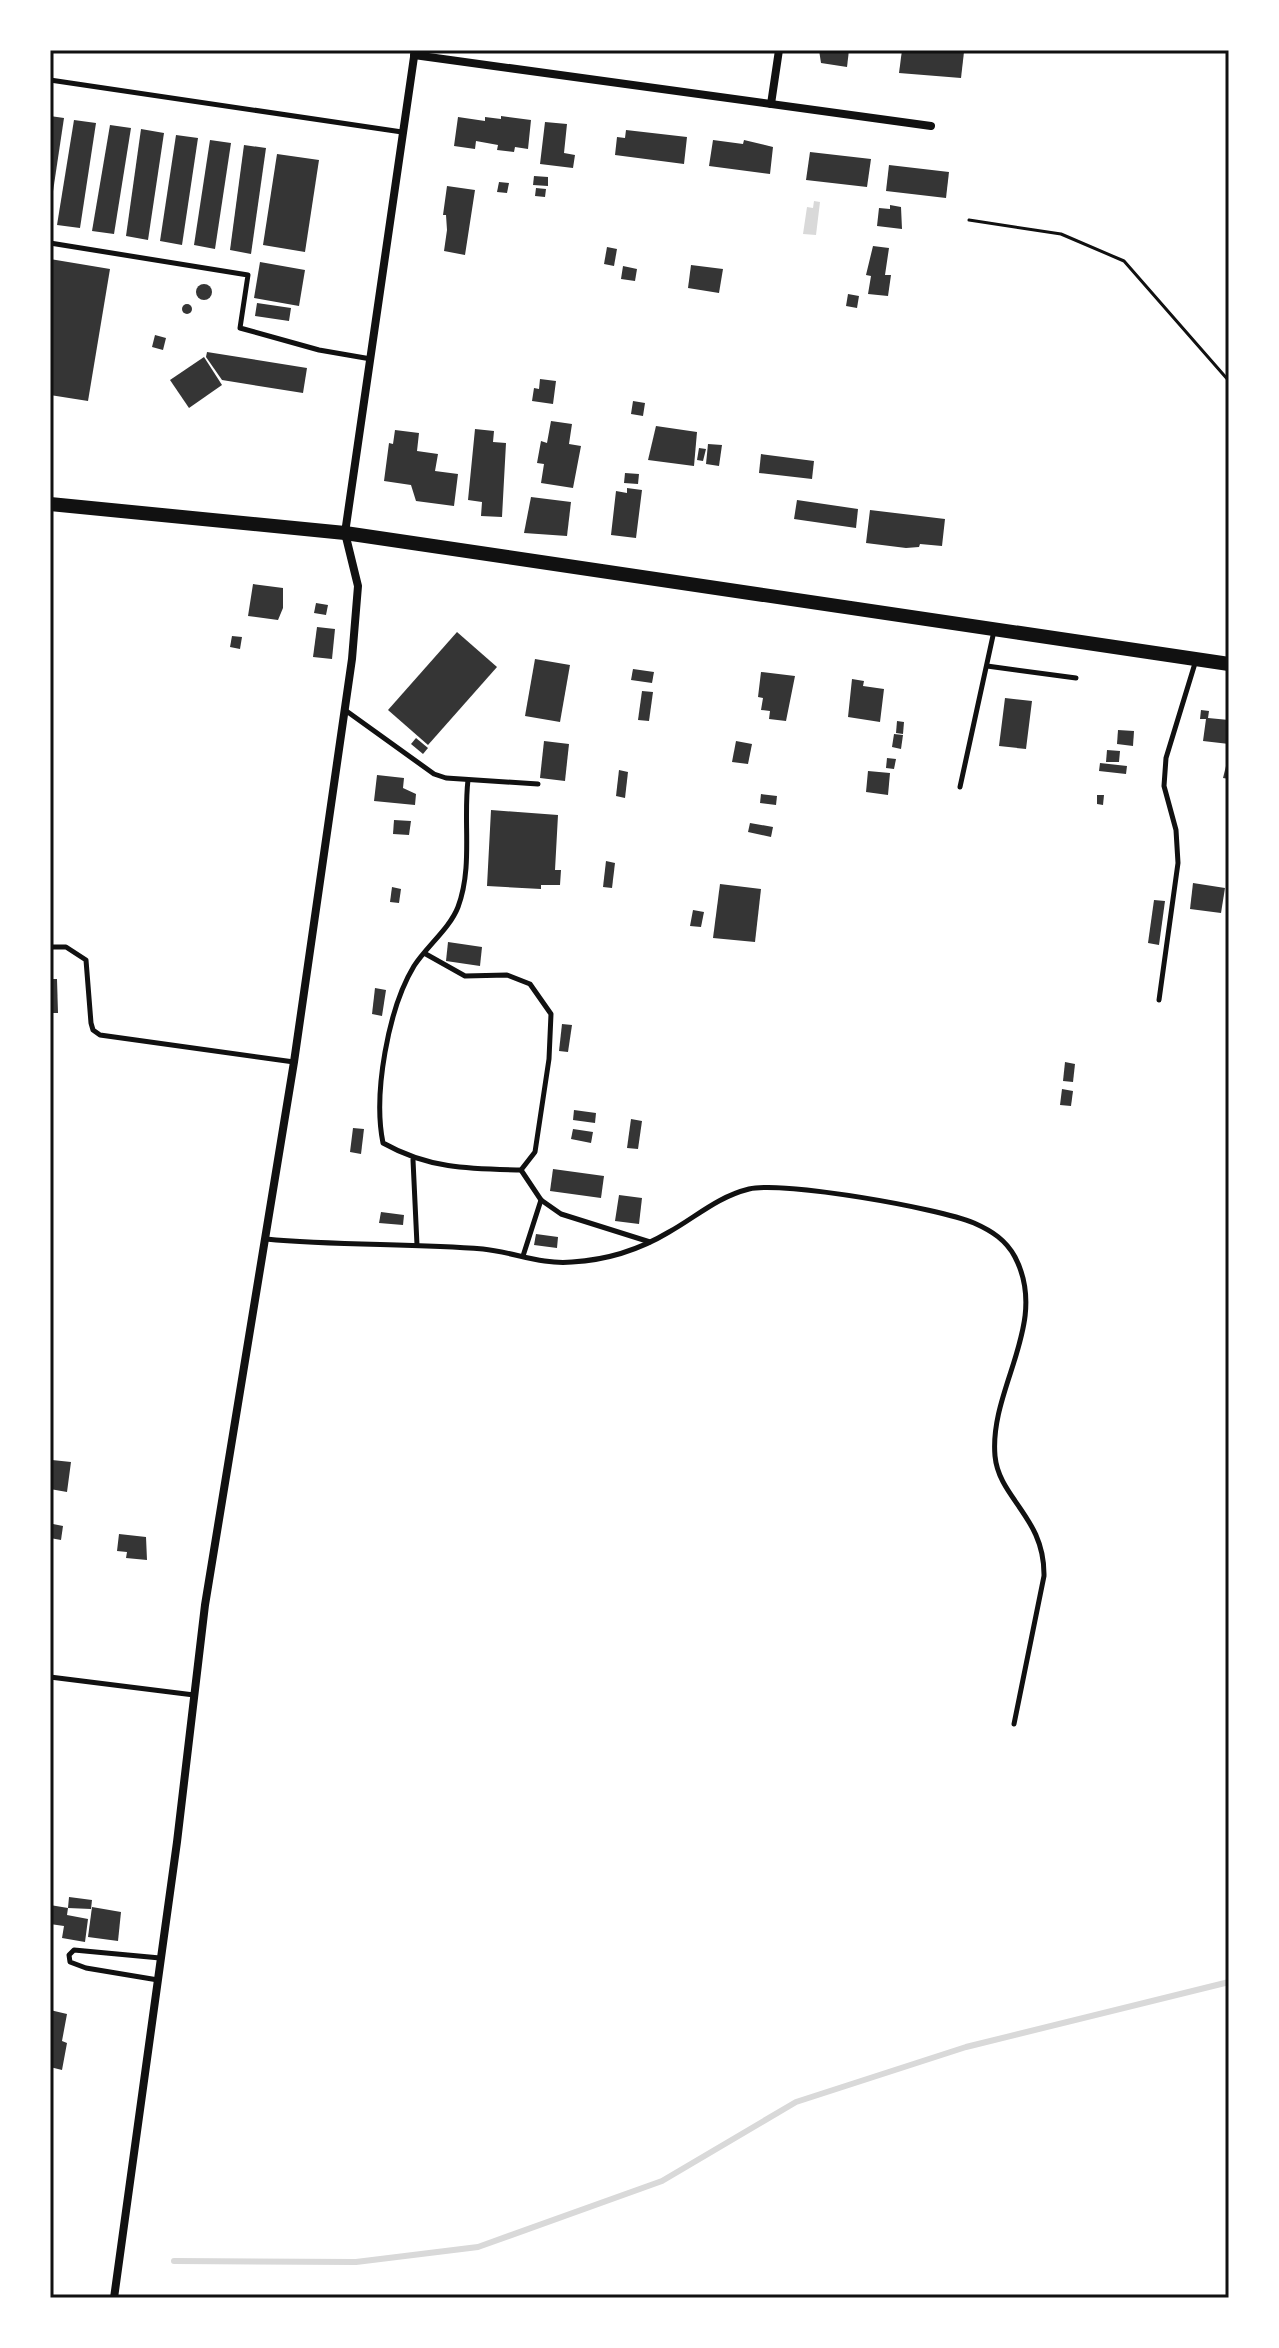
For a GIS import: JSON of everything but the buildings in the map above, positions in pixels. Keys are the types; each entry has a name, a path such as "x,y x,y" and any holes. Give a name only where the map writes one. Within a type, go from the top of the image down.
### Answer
{"street":[{"path":"771,104 779,50"},
{"path":"114,2298 205,1605 294,1062 344,709 358,586 345,533 415,52 931,126"},
{"path":"50,504 345,533 1229,664"}],"lane":[{"path":"50,80 403,132"},
{"path":"50,243 248,275 240,328 319,350 371,359"},
{"path":"960,787 995,630"},
{"path":"1159,1000 1178,863 1176,830 1164,786 1166,758 1196,660"},
{"path":"987,666 1076,678"},
{"path":"344,709 434,774 468,780 538,784"},
{"path":"468,780 467,869 457,909 413,967 391,1027 377,1115 383,1143 413,1160 468,1169 521,1170"},
{"path":"50,947 66,947 86,960 91,1023 93,1030 100,1035 294,1062"},
{"path":"424,953 465,976 507,975 530,984 551,1014 549,1059 535,1152 521,1170"},
{"path":"413,1160 417,1245"},
{"path":"521,1170 541,1200 576,1220 633,1234 650,1242"},
{"path":"265,1239 364,1246 417,1245 488,1250 561,1263 593,1261 628,1252 650,1242 714,1202 750,1189 798,1187 972,1222 999,1236 1014,1255 1027,1294 1023,1334 996,1416 995,1461 1035,1529 1045,1553 1044,1576 1014,1724"},
{"path":"523,1256 541,1200"},
{"path":"50,1677 195,1695"},
{"path":"158,1980 86,1968 70,1962 69,1955 74,1950 97,1950 161,1958"}],"path":[{"path":"969,220 1061,234 1124,261 1229,381"}],"shaded area":[{"path":"814,201 820,202 816,235 803,234 807,207 813,208"}],"waterway":[{"path":"174,2261 356,2262 478,2247 662,2181 796,2102 966,2047 1229,1982"}]}
